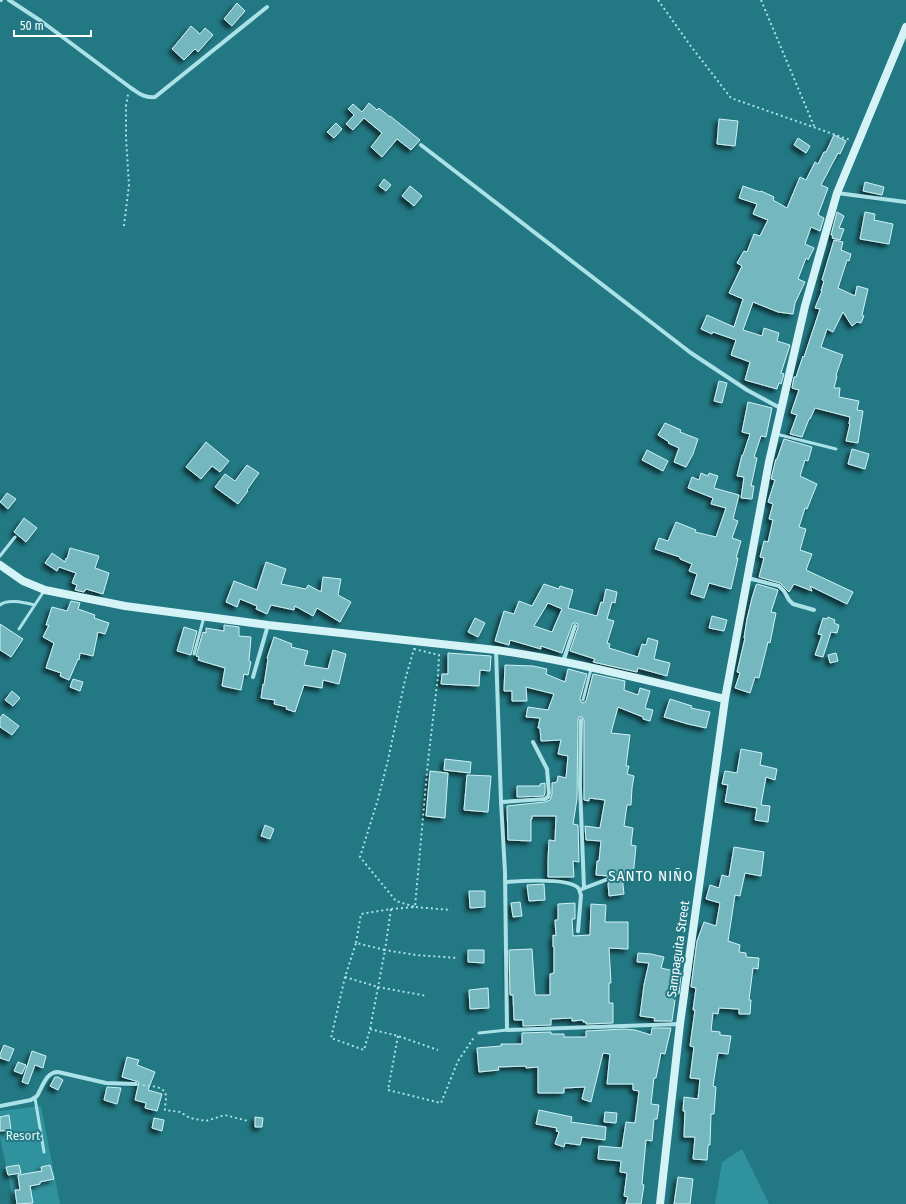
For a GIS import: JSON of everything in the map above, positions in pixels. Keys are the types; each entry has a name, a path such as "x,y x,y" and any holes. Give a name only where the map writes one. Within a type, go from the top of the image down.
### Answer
{"street":[{"path":"9,0 41,21 144,97 155,97 267,7"},
{"name":"Sampaguita Street","path":"660,1204 680,1024 725,699 769,462 805,306 837,193 906,27"},
{"path":"421,145 691,353 747,390 782,408"},
{"path":"837,193 906,202"},
{"path":"0,566 23,581 45,590 125,606 268,625 496,650 592,668 725,699"},
{"path":"747,578 779,586 793,604 814,610"},
{"path":"253,677 268,625"},
{"path":"563,662 575,626"},
{"path":"496,650 505,882 507,1030 680,1024"},
{"path":"578,931 582,889 580,786 581,720"},
{"path":"501,802 545,799 548,797 548,769 533,742"},
{"path":"505,882 546,880 575,886 582,889 608,879"},
{"path":"0,1106 35,1098 48,1076 53,1072 106,1083 136,1084"}],"lane":[{"path":"776,434 836,449"},
{"path":"0,556 15,537"},
{"path":"19,629 45,590"},
{"path":"0,605 2,603 17,602 35,605"},
{"path":"194,654 204,617"},
{"path":"583,700 592,668"},
{"path":"479,1033 507,1030"},
{"path":"35,1098 44,1152"}],"path":[{"path":"658,0 690,45 731,98 858,142"},
{"path":"761,0 814,126"},
{"path":"124,226 129,185 126,138 126,106 130,87"},
{"path":"414,649 439,654 415,907 396,901 360,857 378,800 405,680 414,649"},
{"path":"391,909 370,1029 364,1050 330,1038 356,942 361,914 391,909 415,907 451,910"},
{"path":"356,942 385,950 416,955 458,958"},
{"path":"346,977 378,987 427,996"},
{"path":"370,1029 398,1036 438,1050"},
{"path":"398,1036 388,1090 441,1102 458,1061 479,1033"},
{"path":"136,1084 157,1086 164,1091 166,1097 165,1110 180,1112 190,1118 206,1120 224,1115 248,1121"}],"green space":[{"name":"Resort","path":"41,1106 60,1204 14,1204 0,1137 0,1111"},
{"path":"742,1149 769,1204 715,1204 722,1162"}],"building":[{"path":"237,3 245,11 232,26 224,19"},
{"path":"191,26 200,34 205,28 213,35 198,52 195,49 184,60 172,49"},
{"path":"369,103 377,110 379,108 420,140 411,150 397,139 382,157 371,147 382,133 364,118 353,130 346,124 354,115 348,109 353,104 362,112"},
{"path":"719,119 738,121 735,146 717,144"},
{"path":"336,123 342,129 334,138 327,132"},
{"path":"834,135 846,141 840,154 838,153 821,185 828,188 818,215 824,218 820,231 811,227 805,244 814,248 808,260 806,258 798,279 805,282 795,303 793,314 778,312 753,302 743,330 762,336 764,328 779,333 777,341 790,345 781,373 784,374 781,384 779,383 777,389 745,380 750,362 731,355 736,340 713,332 712,334 701,329 707,315 734,327 743,299 729,293 742,266 737,263 744,251 747,252 754,234 760,236 768,220 753,214 757,204 739,198 743,186 760,192 761,191 774,197 773,200 787,208 800,177 806,180 815,162 818,164 824,152 826,152"},
{"path":"798,138 810,146 806,153 794,145"},
{"path":"384,179 391,185 386,191 379,186"},
{"path":"865,182 884,187 882,195 863,191"},
{"path":"410,186 422,196 414,206 402,196"},
{"path":"837,212 844,216 839,228 844,229 840,240 832,238 833,236 831,235"},
{"path":"865,212 875,214 874,220 893,224 889,244 860,239"},
{"path":"834,240 843,242 841,250 851,254 849,261 847,260 838,288 855,296 857,286 868,289 862,315 864,316 861,323 857,322 852,326 843,312 833,332 827,329 821,347 843,355 836,375 834,388 840,388 839,397 859,401 857,410 863,411 858,443 846,441 850,417 815,408 802,437 790,434 797,415 791,413 799,390 792,388 794,377 796,377 803,356 804,357 820,309 815,308 822,291 824,281 822,280"},
{"path":"719,381 727,383 722,403 714,401"},
{"path":"748,402 772,408 766,437 761,436 754,457 757,458 751,486 754,486 752,499 741,498 744,477 737,476 742,455 750,434 742,432"},
{"path":"665,423 681,430 680,432 698,439 693,454 686,467 674,462 679,448 668,443 669,442 658,435"},
{"path":"784,439 812,447 808,461 805,460 800,476 817,484 807,509 805,508 799,527 806,529 800,550 812,554 806,570 853,592 847,604 810,586 812,591 794,584 789,592 780,583 759,577 764,558 760,557 764,541 768,542 773,520 769,519 773,504 768,502 775,480 771,479 776,459"},
{"path":"206,442 229,461 220,472 212,466 201,479 186,467"},
{"path":"852,449 869,454 865,469 848,464"},
{"path":"647,450 668,461 663,471 642,460"},
{"path":"247,465 259,473 238,504 215,487 225,474 235,481"},
{"path":"701,473 708,476 709,473 718,476 714,488 739,495 733,519 738,521 732,538 741,541 736,558 738,558 731,589 709,583 704,598 691,594 697,574 689,571 692,564 680,559 680,557 655,549 659,538 668,541 676,522 696,530 695,532 716,537 726,508 711,504 713,498 688,488 692,477 699,480"},
{"path":"7,493 16,499 8,509 0,502"},
{"path":"24,518 37,528 26,542 14,532"},
{"path":"70,548 99,556 95,568 109,573 103,594 86,589 84,592 75,590 77,585 72,583 76,573 59,567 57,571 45,563 52,553 65,562"},
{"path":"266,562 286,569 281,584 306,589 308,585 321,592 323,577 341,579 338,595 351,602 340,622 317,608 313,616 295,606 294,610 271,605 267,614 256,609 257,606 240,599 237,607 226,602 234,581 257,590"},
{"path":"544,584 559,589 560,586 573,590 568,608 597,616 601,602 603,603 606,589 617,592 615,603 612,602 607,619 614,621 607,643 610,644 609,648 638,657 642,644 646,645 648,638 658,641 654,659 670,663 667,676 638,668 637,672 593,662 595,659 570,651 578,627 578,624 576,623 573,623 572,625 562,653 541,646 541,649 510,640 509,645 495,641 504,611 514,614 519,601 532,606","holes":["548,603 562,609 552,632 534,626"]},
{"path":"757,584 778,590 771,612 776,613 770,643 768,642 759,678 755,677 750,693 735,688 740,673 737,672 745,638 747,619"},
{"path":"71,601 80,603 78,609 95,615 94,618 109,623 105,634 98,632 93,656 80,653 79,660 78,659 69,680 60,676 61,673 46,668 54,643 43,637 49,625 46,625 52,607 67,611"},
{"path":"712,616 727,620 724,631 709,628"},
{"path":"828,617 835,620 834,623 839,625 837,633 831,632 823,657 815,655 822,635 818,634 823,618 827,619"},
{"path":"475,618 485,623 478,637 468,632"},
{"path":"0,624 23,639 11,657 0,650"},
{"path":"224,625 239,627 239,636 251,637 249,661 251,662 248,675 244,674 241,690 222,686 225,668 198,660 199,657 196,656 203,632 206,633 206,628 224,631"},
{"path":"184,627 197,631 191,655 177,651"},
{"path":"274,637 292,644 291,647 308,651 304,665 328,669 333,650 346,654 339,684 323,680 322,688 304,685 295,712 286,709 287,707 274,704 275,700 261,698 267,658"},
{"path":"448,653 491,656 490,671 480,670 479,686 441,684 442,674 448,674"},
{"path":"836,653 838,661 830,663 828,655"},
{"path":"505,665 533,666 547,669 546,674 565,682 568,669 587,674 580,699 583,703 586,701 593,674 625,681 624,690 638,695 640,688 650,691 645,708 653,710 650,721 618,707 611,733 630,735 626,766 629,766 627,774 634,776 631,805 627,805 624,826 633,828 631,845 636,846 633,877 622,876 624,894 609,896 608,883 611,881 611,877 596,875 601,841 586,840 585,826 600,828 605,800 589,798 589,801 584,800 584,720 582,717 579,717 578,720 577,799 573,824 578,825 579,862 573,861 574,877 548,877 549,840 555,841 556,816 532,816 531,841 508,840 507,806 545,802 550,800 552,794 552,783 557,782 558,776 566,778 568,756 558,754 561,740 541,741 540,728 538,728 540,718 526,717 528,707 548,710 554,694 526,687 527,701 512,701 512,691 504,691"},
{"path":"73,679 83,682 80,691 70,687"},
{"path":"12,691 20,698 13,706 5,700"},
{"path":"670,699 692,706 691,708 710,712 706,728 664,717"},
{"path":"3,714 19,726 12,735 0,727 0,718"},
{"path":"741,749 762,753 760,765 777,769 775,780 766,777 761,805 770,806 768,822 755,820 757,808 725,802 728,785 722,784 725,771 737,773"},
{"path":"445,759 471,762 470,773 444,770"},
{"path":"430,771 448,773 445,818 426,816"},
{"path":"467,775 491,776 488,812 464,810"},
{"path":"545,783 544,796 517,797 517,786 540,786 540,784"},
{"path":"265,825 274,829 270,839 261,836"},
{"path":"734,847 764,852 761,876 745,873 740,896 735,895 728,941 740,945 739,952 746,953 746,957 759,958 758,969 753,968 749,1000 751,1000 750,1014 739,1014 739,1009 719,1008 718,1014 713,1013 711,1031 720,1032 720,1035 731,1036 728,1054 718,1053 713,1086 716,1087 714,1114 711,1114 710,1145 708,1145 707,1160 693,1159 695,1137 684,1137 685,1111 683,1111 684,1097 698,1099 700,1079 690,1078 694,1047 690,1046 695,1010 693,1010 696,988 691,987 697,941 704,922 716,926 720,903 706,899 710,885 719,888 722,875 729,877"},
{"path":"544,884 545,900 529,901 527,885"},
{"path":"469,891 485,891 485,907 470,908"},
{"path":"520,902 522,916 513,917 511,903"},
{"path":"575,903 575,919 572,919 573,936 590,935 591,904 606,905 605,922 628,922 628,949 609,948 611,983 609,983 609,1003 613,1003 613,1023 586,1024 583,1020 572,1021 572,1018 551,1019 551,1025 523,1026 523,1020 514,1020 513,995 510,995 509,950 532,949 535,995 550,995 550,974 554,973 553,935 556,936 555,920 558,920 558,904"},
{"path":"468,950 484,950 484,963 468,962"},
{"path":"638,953 664,957 661,968 674,971 674,973 681,975 679,994 676,993 672,1021 654,1021 655,1018 640,1016 644,985 649,963 637,962"},
{"path":"488,988 489,1008 470,1009 469,990"},
{"path":"652,1028 671,1028 665,1054 661,1053 656,1078 654,1078 651,1104 659,1105 657,1119 654,1119 652,1141 646,1140 642,1184 644,1185 641,1204 626,1204 628,1197 624,1196 627,1173 620,1172 621,1161 598,1159 599,1146 622,1148 626,1122 635,1123 639,1091 633,1090 633,1084 607,1084 610,1054 603,1053 591,1102 582,1099 585,1087 564,1088 564,1093 538,1093 538,1067 498,1067 499,1070 479,1072 477,1048 501,1046 501,1044 522,1044 522,1033 551,1032 551,1034 564,1034 564,1037 586,1037 586,1031 624,1029 635,1030 651,1035"},
{"path":"4,1045 14,1049 9,1061 0,1058"},
{"path":"32,1051 46,1056 43,1068 35,1065 28,1084 22,1082"},
{"path":"127,1057 139,1060 137,1065 155,1072 148,1090 162,1094 157,1111 145,1108 146,1103 135,1100 139,1082 122,1077"},
{"path":"18,1062 26,1065 22,1074 14,1071"},
{"path":"55,1077 63,1080 58,1090 50,1086"},
{"path":"107,1087 121,1088 117,1104 104,1100"},
{"path":"539,1110 572,1117 571,1122 606,1127 605,1140 582,1137 580,1145 565,1143 564,1147 555,1144 559,1132 556,1131 557,1128 536,1124"},
{"path":"605,1112 617,1113 616,1123 604,1122"},
{"path":"9,1115 11,1130 0,1131 0,1117"},
{"path":"255,1117 263,1118 262,1127 255,1127"},
{"path":"154,1118 164,1120 162,1131 152,1128"},
{"path":"19,1165 21,1173 8,1175 6,1167"},
{"path":"50,1165 54,1179 30,1186 33,1203 17,1204 15,1190 20,1190 18,1175 42,1171 41,1167"},
{"path":"678,1177 693,1179 690,1204 674,1204"}],"district":[{"name":"SANTO NIÑO","path":"651,876"}]}
